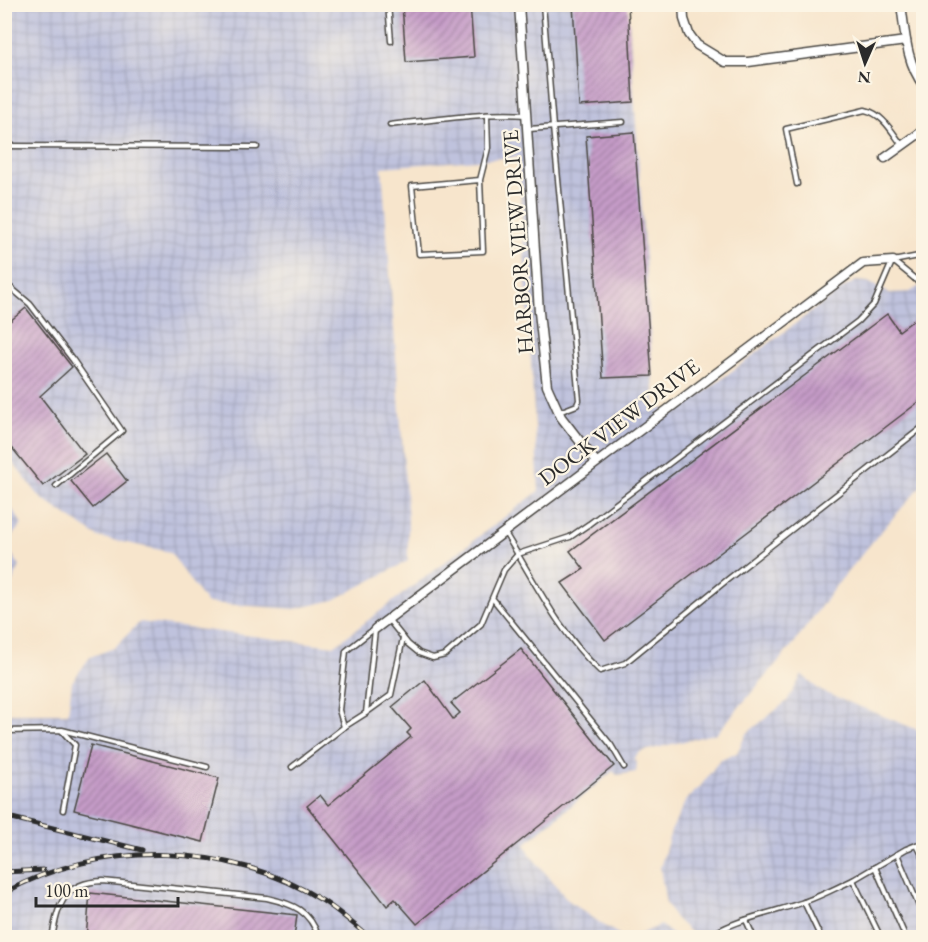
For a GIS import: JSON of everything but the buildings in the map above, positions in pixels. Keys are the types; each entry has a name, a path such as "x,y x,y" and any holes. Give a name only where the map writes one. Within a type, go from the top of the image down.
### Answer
{"street":[{"name":"HARBOR VIEW DRIVE","path":"519,4 539,312 547,386 558,412 596,462"},
{"path":"683,4 684,19 697,45 725,62 748,62 906,41"},
{"path":"901,4 911,61 924,86"},
{"path":"885,158 924,130"},
{"name":"DOCK VIEW DRIVE","path":"375,629 863,263 892,261"}],"lane":[{"path":"388,4 391,41"},
{"path":"543,4 579,400 577,405 558,412"},
{"path":"797,184 786,129 865,111 873,112 881,118 903,146"},
{"path":"390,125 487,115 527,115"},
{"path":"480,180 412,186 419,254 483,251 480,180 488,148 487,115"},
{"path":"528,129 623,122"},
{"path":"4,146 257,147"},
{"path":"892,261 924,255"},
{"path":"892,261 924,289"},
{"path":"387,618 419,653 433,658 446,655 481,624 504,570 518,554 570,537 589,524 858,321 874,304 892,261"},
{"path":"915,279 924,282"},
{"path":"6,285 30,304 73,360 122,431 56,486"},
{"path":"503,531 558,620 585,657 600,670 609,668 625,663 924,426"},
{"path":"492,599 611,745 624,767"},
{"path":"366,713 375,629"},
{"path":"344,727 339,710 346,651 375,629"},
{"path":"291,767 391,695 403,638"},
{"path":"4,731 62,730 207,767"},
{"path":"62,730 75,746 63,810"},
{"path":"710,938 713,934 746,920 804,902 853,880 897,854 924,842"},
{"path":"917,845 924,859"},
{"path":"897,854 924,918"},
{"path":"875,867 906,938"},
{"path":"853,880 881,938"},
{"path":"52,938 57,911 64,897 81,885 97,881 281,901 294,905 305,914 316,927 319,938"},
{"path":"804,902 821,938"},
{"path":"746,920 754,938"}],"shaded area":[{"path":"5,5 628,5 655,406 676,413 843,288 856,281 868,282 889,293 910,292 923,284 923,484 878,535 835,587 795,642 717,733 640,752 633,759 637,763 636,772 617,775 613,771 525,844 532,857 568,900 606,927 622,936 640,934 661,925 675,937 5,937 4,713 68,713 72,682 90,657 114,648 140,622 334,646 539,491 518,157 382,167 408,520 408,561 334,600 295,609 206,603 170,552 98,537 41,498 5,453"},
{"path":"5,498 22,524 5,544"},
{"path":"5,544 20,566 10,587 5,590"},
{"path":"802,675 821,691 923,732 923,937 692,937 666,904 660,868 671,831 686,800 700,787 719,761 737,753 746,734 787,701"}],"railway":[{"path":"4,816 142,850"},
{"path":"4,893 42,875 82,863 123,856 165,855 207,858 248,867 287,882 329,905 370,938"},
{"path":"4,872 43,870"}]}
